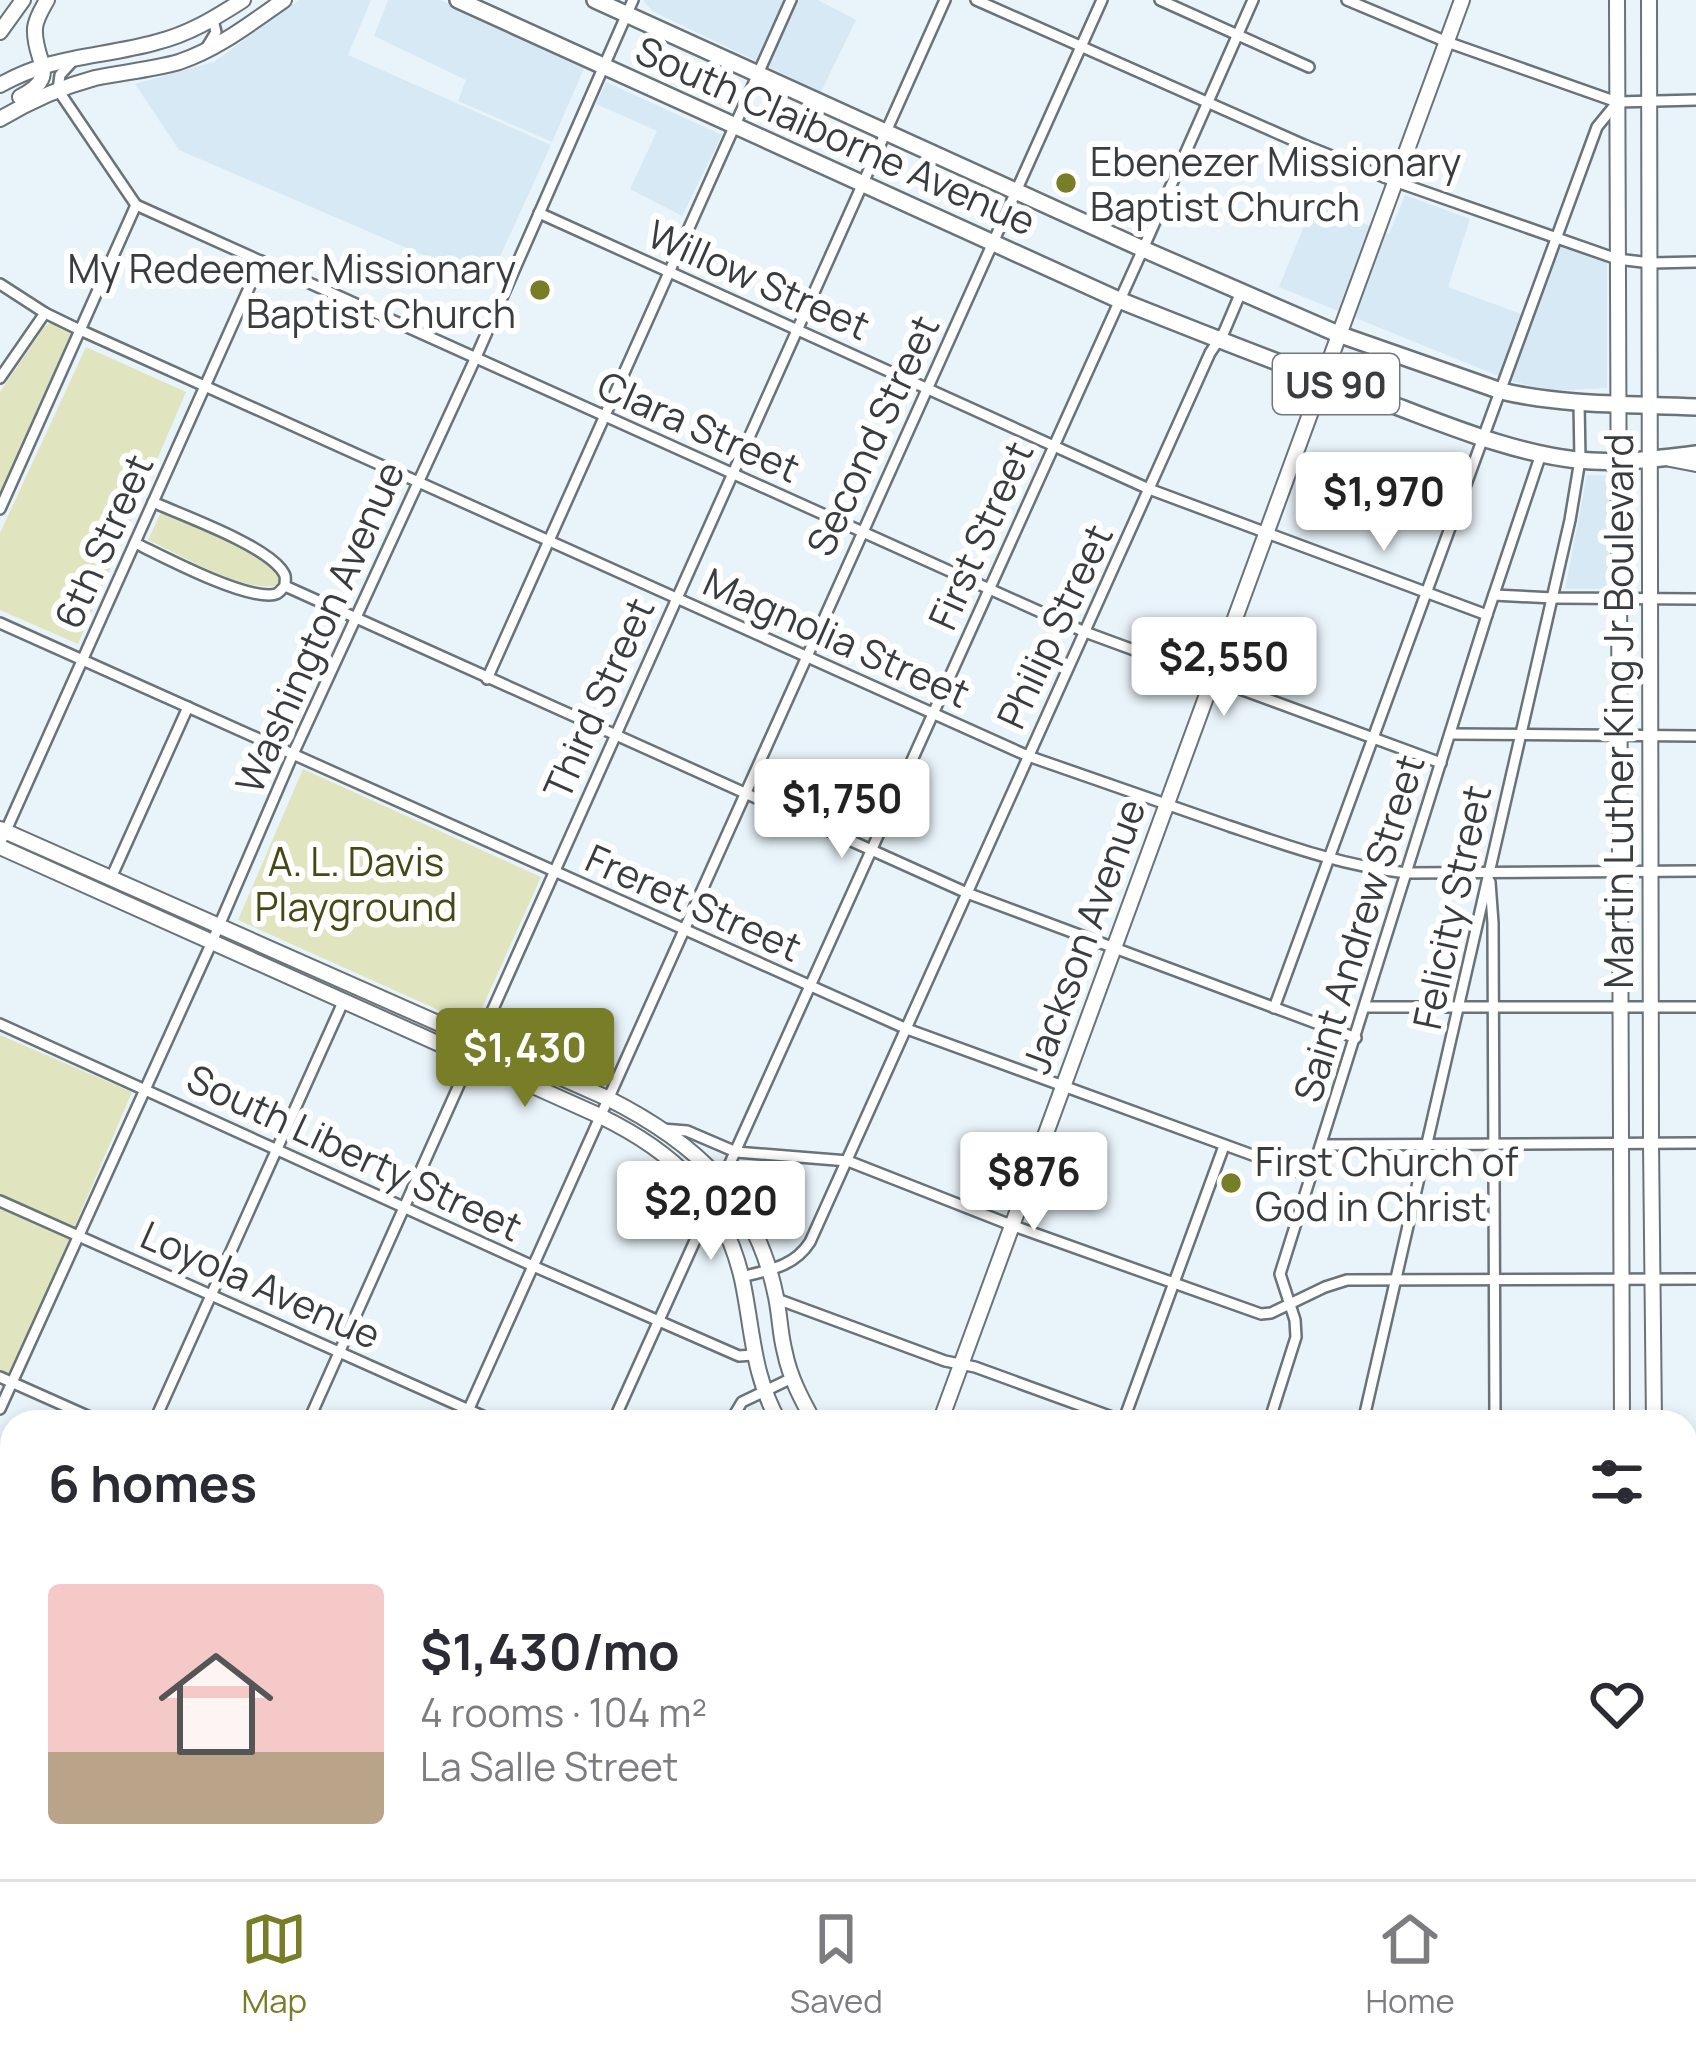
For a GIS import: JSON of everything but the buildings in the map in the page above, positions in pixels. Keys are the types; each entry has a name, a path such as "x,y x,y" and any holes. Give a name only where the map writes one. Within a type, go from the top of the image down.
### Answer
{"main road":[{"name":"South Claiborne Avenue","path":"458,0 1119,300 1322,379 1541,454 1580,460 1670,459 1696,454"},
{"name":"South Claiborne Avenue","path":"595,0 630,7 758,74 1338,334 1501,391 1617,406 1693,406"}],"street":[{"path":"0,32 22,0"},
{"path":"0,109 38,87 44,74 35,24 47,0"},
{"path":"0,85 43,64 160,42 213,20 243,0"},
{"path":"231,36 229,21 243,0"},
{"path":"0,118 58,90 204,52 284,0"},
{"path":"487,679 791,0"},
{"name":"Third Street","path":"313,1410 945,0"},
{"path":"976,0 1394,181 1617,260 1696,262"},
{"name":"Second Street","path":"469,1409 1102,0"},
{"path":"1160,0 1309,68"},
{"name":"First Street","path":"619,1410 1253,0"},
{"path":"1346,0 1447,42 1617,102 1696,100"},
{"name":"Jackson Avenue","path":"944,1410 1462,0"},
{"name":"Martin Luther King Jr Boulevard","path":"1617,0 1622,1410"},
{"name":"Martin Luther King Jr Boulevard","path":"1649,0 1654,1410"},
{"name":"Washington Avenue","path":"0,1409 6,1380 212,942 630,7"},
{"path":"204,52 216,32 213,20"},
{"path":"0,509 136,205 58,90 64,68 97,54"},
{"path":"1274,1008 1597,127 1617,102"},
{"name":"Clara Street","path":"136,205 1085,632 1441,763"},
{"name":"Willow Street","path":"539,213 1149,489 1487,615"},
{"name":"6th Street","path":"1,838 261,261"},
{"name":"Magnolia Street","path":"0,284 80,330 1028,756 1166,805 1366,868 1407,873 1696,871"},
{"name":"Philip Street","path":"741,1277 783,1266 804,1252 1241,292"},
{"path":"0,378 45,313"},
{"name":"Felicity Street","path":"1366,1410 1570,520 1580,460 1580,403"},
{"name":"Saint Andrew Street","path":"1273,1410 1296,1336 1280,1274 1541,454"},
{"name":"South Claiborne Avenue","path":"1670,459 1696,464"},
{"path":"135,543 234,586 269,595 285,586 285,574 256,551 153,502"},
{"path":"285,586 967,893 1355,1038"},
{"path":"1494,595 1696,599"},
{"name":"Freret Street","path":"0,623 907,1029 1310,1176"},
{"path":"112,878 188,707"},
{"path":"1451,734 1696,736"},
{"path":"1,838 112,878 607,1098 662,1129 700,1156 748,1218 777,1299 792,1378 808,1410"},
{"path":"1,838 212,942 600,1116 668,1155 687,1172 727,1237 741,1277 753,1355 773,1410"},
{"path":"1489,872 1495,1410"},
{"path":"159,1410 351,985"},
{"path":"1366,1007 1696,1007"},
{"name":"South Liberty Street","path":"0,1024 533,1266 739,1356 753,1355"},
{"path":"662,1129 687,1131 736,1152 848,1161 1253,1313 1271,1313 1337,1282 1696,1279"},
{"path":"1322,1145 1696,1143"},
{"path":"1128,1410 1224,1146"},
{"name":"Loyola Avenue","path":"0,1201 469,1409"},
{"path":"777,1299 1092,1410"},
{"path":"737,1410 742,1402 792,1378"},
{"path":"6,1380 74,1410"}],"shaded area":[{"path":"299,0 371,0 348,55 551,145 488,283 179,150 135,84 214,62"},
{"path":"388,0 440,0 586,64 552,142 458,101 466,80 374,36"},
{"path":"643,0 818,0 856,20 821,92 652,11"},
{"path":"606,82 722,135 682,216 630,189 657,131 596,104"},
{"path":"1405,195 1470,219 1448,287 1532,318 1559,244 1607,259 1607,388 1552,391 1511,381 1279,287 1314,202 1389,234"},
{"path":"1587,475 1612,476 1608,589 1565,589"}],"green space":[{"path":"50,323 71,333 0,492 0,392"},
{"path":"86,347 186,392 78,644 0,610 0,533"},
{"path":"161,512 244,551 281,579 276,586 245,583 148,540"},
{"name":"A. L. Davis Playground","path":"303,769 541,877 474,1026 238,920"},
{"path":"0,1035 132,1092 11,1376 0,1371"}],"place":[{"name":"Ebenezer Missionary Baptist Church","path":"1066,183"},
{"name":"My Redeemer Missionary Baptist Church","path":"540,290"},
{"name":"First Church of God in Christ","path":"1231,1183"}]}
